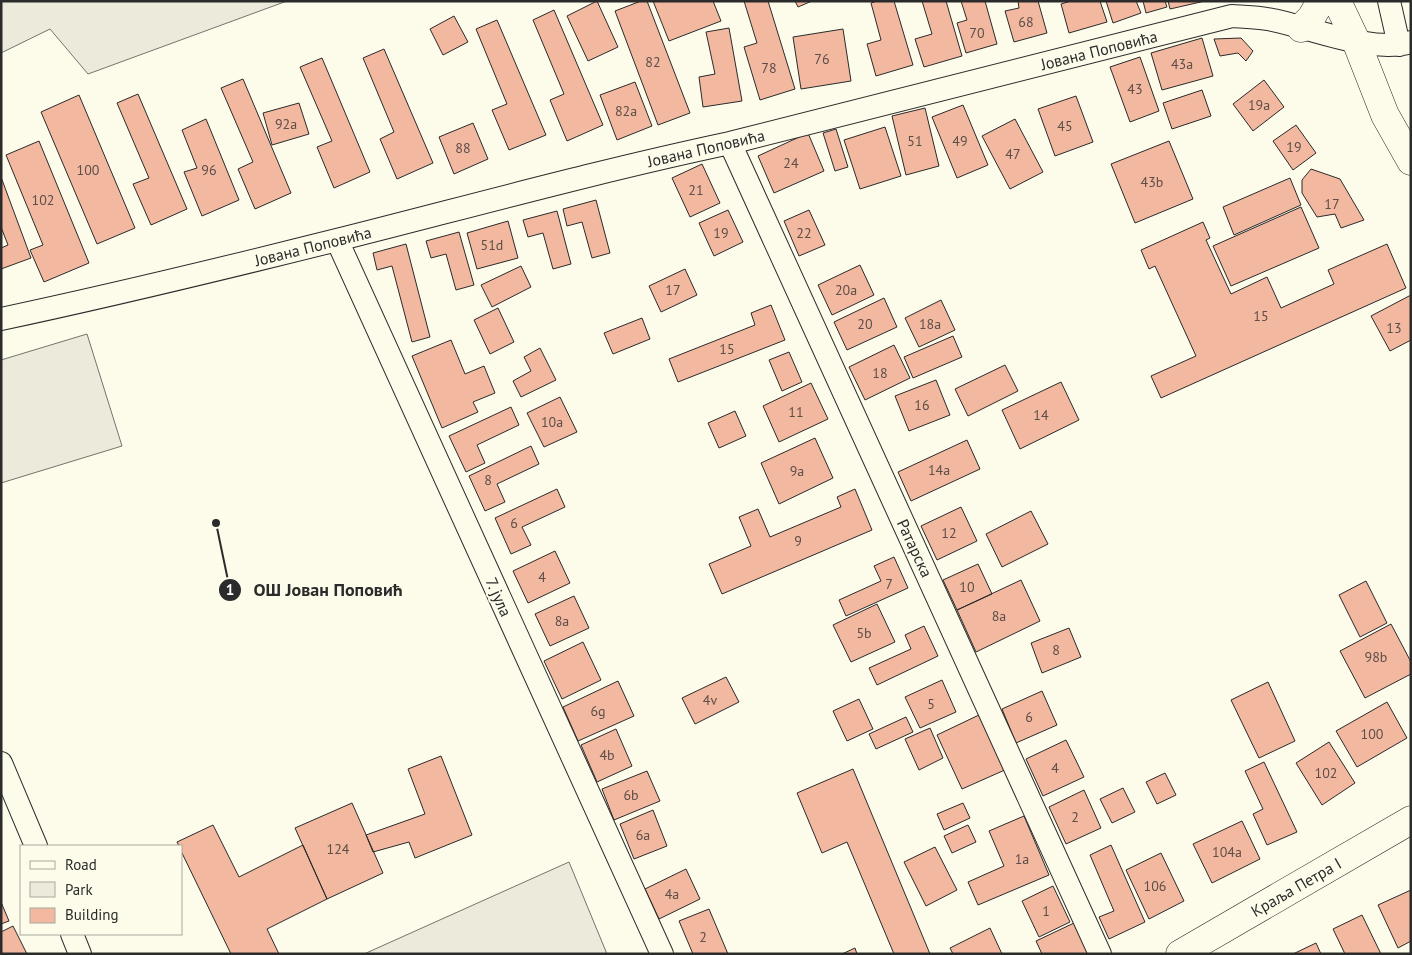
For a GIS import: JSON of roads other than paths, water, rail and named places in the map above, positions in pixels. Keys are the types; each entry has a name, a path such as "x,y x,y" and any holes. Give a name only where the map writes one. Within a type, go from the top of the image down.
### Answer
{"main road":[{"path":"1300,28 1311,18 1321,1"},
{"path":"1337,1 1356,41 1385,115 1411,161"},
{"name":"Краља Петра I","path":"1180,954 1411,820"}],"street":[{"path":"1388,1 1405,44"},
{"name":"Јована Поповића","path":"1,319 113,295 337,240 666,156 730,143 1232,16 1267,19 1356,41 1405,44"},
{"name":"Ратарска","path":"730,143 1100,954"},
{"name":"7. јула","path":"337,240 662,954"},
{"path":"1,763 36,845"},
{"path":"72,935 80,954"}],"place":[{"name":"ОШ Јован Поповић","path":"216,523"}]}
